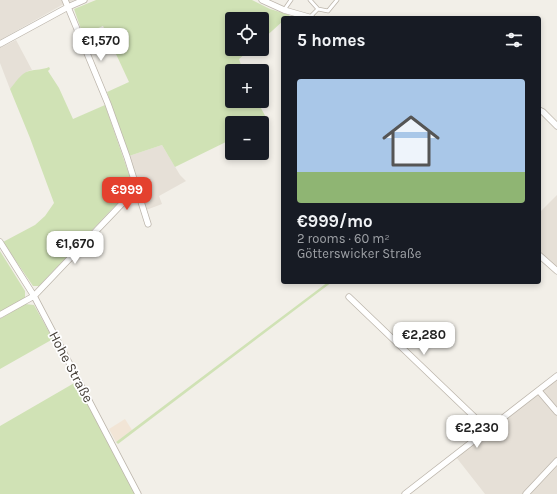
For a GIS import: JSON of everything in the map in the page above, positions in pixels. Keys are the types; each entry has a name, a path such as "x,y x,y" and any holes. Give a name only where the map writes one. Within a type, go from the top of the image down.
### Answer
{"street":[{"path":"65,0 104,93 127,157 148,224"},
{"path":"0,44 68,7 84,0"},
{"path":"262,0 284,10 304,16"},
{"path":"541,111 557,126"},
{"path":"0,315 34,296 137,188"},
{"name":"Hohe Straße","path":"0,242 34,296 138,494"},
{"path":"541,257 557,271"},
{"path":"349,297 487,429"},
{"path":"405,494 557,376"},
{"path":"539,390 557,412"},
{"path":"526,494 557,461"}],"lane":[{"path":"284,10 290,0"},
{"path":"310,0 318,8 328,12 337,0"},
{"path":"312,16 318,8"}],"shaded area":[{"path":"0,0 75,0 62,5 0,40"},
{"path":"16,40 32,70 28,71 10,89 0,63 0,48"},
{"path":"162,145 180,175 186,181 159,196 162,204 146,210 129,156"},
{"path":"557,195 557,271 541,257 541,211"},
{"path":"557,376 557,494 485,494 456,457"},
{"path":"125,419 132,430 116,442 109,429"}],"green space":[{"path":"96,0 252,0 270,9 290,15 281,16 281,23 269,34 269,12 225,12 225,56 243,56 239,59 241,64 225,64 225,108 261,108 265,116 225,116 225,142 175,167 162,145 129,156 107,92 129,82 103,26 83,35 74,9"},
{"path":"49,67 50,69 48,71 59,88 73,119 105,105 132,183 131,189 39,286 33,286 3,242 35,225 45,216 54,203 10,89 18,78 26,72"},
{"path":"0,251 25,291 25,298 0,312"},
{"path":"325,284 329,284 118,444 116,442"},
{"path":"25,304 34,305 53,339 0,369 0,319"},
{"path":"76,382 136,494 0,494 0,426"}]}
